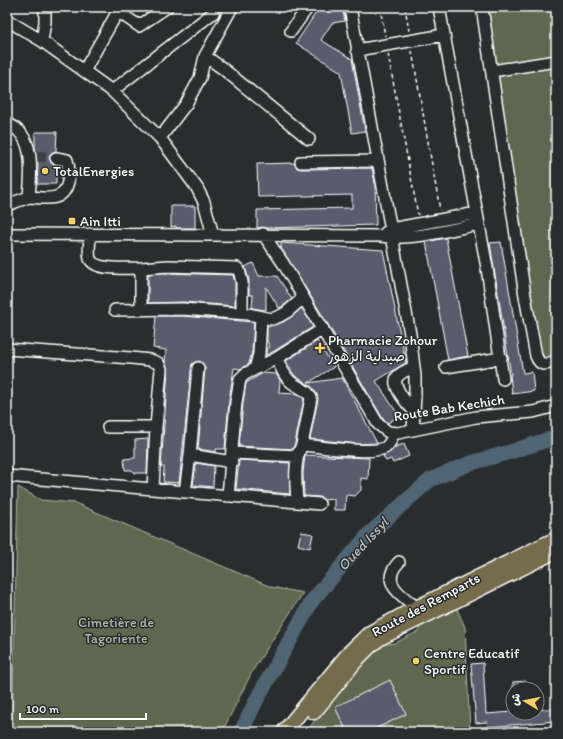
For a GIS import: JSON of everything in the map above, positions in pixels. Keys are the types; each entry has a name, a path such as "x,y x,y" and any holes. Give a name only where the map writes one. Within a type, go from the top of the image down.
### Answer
{"main road":[{"name":"Route des Remparts","path":"297,732 366,650 384,636 421,611 556,539"},
{"name":"Route des Remparts","path":"284,732 359,643 377,628 421,611 556,550"}],"street":[{"path":"42,41 45,22 45,7"},
{"path":"84,72 117,13 120,13 139,26 167,7"},
{"path":"291,31 308,7"},
{"path":"350,7 392,234 414,367 415,395 413,430"},
{"path":"439,7 478,218 501,358 503,379"},
{"path":"482,7 524,288 536,356 541,364 556,361"},
{"path":"160,138 186,104 200,78 205,56 231,9"},
{"path":"112,90 213,13"},
{"path":"7,20 42,41 84,72 112,90 160,138 197,188 204,202 213,235"},
{"path":"357,50 444,35"},
{"path":"205,56 222,68 308,139"},
{"path":"492,71 556,60"},
{"path":"7,124 17,130 25,141 32,156 29,197"},
{"path":"7,205 29,197 53,198 62,195 65,191 68,179 68,163 64,158 56,158"},
{"path":"301,162 378,161"},
{"path":"7,234 263,234 381,236 392,234 420,224 442,220 478,218"},
{"path":"392,234 422,234 478,218"},
{"path":"90,234 90,258 93,264 97,266 112,268 168,266 237,268 239,270 242,282 242,313"},
{"name":"Route Bab Kechich","path":"263,234 323,330 378,424 388,432 393,434 476,416 533,412 556,406"},
{"path":"141,268 141,310"},
{"path":"115,310 182,309 242,313 272,318 280,316 303,298"},
{"path":"255,369 259,354 261,317"},
{"path":"228,496 238,384 242,376 277,358 323,330"},
{"path":"7,349 156,361 160,364 161,369 153,489"},
{"path":"277,358 287,378 310,396 310,409 302,445 298,452 296,502"},
{"path":"446,367 501,358"},
{"path":"414,367 398,376 396,381 402,395 414,411"},
{"path":"185,492 198,368"},
{"path":"108,428 156,427"},
{"path":"302,445 374,451 386,447 391,441 393,434"},
{"path":"190,455 232,457 298,456"},
{"path":"7,476 319,504"},
{"path":"399,562 391,572 392,582 398,593 404,599 421,611"}],"path":[{"path":"380,7 420,224"},
{"path":"404,7 442,220"}],"green space":[{"path":"478,7 556,7 556,354 532,364"},
{"name":"Cimetière de Tagoriente","path":"18,487 41,500 75,503 271,587 303,593 253,670 222,732 12,732"},
{"name":"Centre Educatif Sportif","path":"456,607 465,627 470,732 306,732 348,677 381,645 395,643 419,631 419,623"}],"building":[{"path":"327,7 342,7 345,21 332,23 321,40 352,59 365,131 352,133 341,72 296,43 315,14 319,10"},
{"name":"TotalEnergies","path":"35,132 57,132 56,151 51,153 49,157 51,163 56,165 56,184 37,184 38,165 35,147"},
{"path":"294,163 297,168 301,169 372,168 375,183 376,225 257,228 257,210 352,208 352,195 258,197 257,164"},
{"path":"171,206 195,206 195,228 176,228 176,226 171,227"},
{"path":"446,238 468,356 448,360 426,242"},
{"path":"501,242 523,373 532,372 534,391 512,394 511,375 490,243"},
{"path":"281,243 383,250 406,363 376,381 399,416 388,423 383,419 329,326 281,248"},
{"path":"253,263 259,276 277,276 292,299 279,308 266,287 266,310 252,308 253,295 249,295 249,280 245,267"},
{"path":"148,274 233,275 235,283 235,306 183,302 148,303"},
{"path":"302,308 313,327 266,356 266,349 270,347 267,341 267,327 283,322"},
{"path":"156,316 182,316 254,322 252,351 249,364 240,369 234,368 229,401 225,449 216,449 216,452 198,449 205,368 199,361 192,364 179,483 163,482 164,467 161,467 168,370 165,362 166,350 153,348"},
{"path":"317,341 334,367 308,383 342,378 377,443 359,444 310,439 318,399 317,395 312,387 294,375 286,361"},
{"path":"263,373 276,374 280,380 279,393 298,394 304,399 293,449 239,446 246,383"},
{"path":"148,439 147,473 135,473 132,470 125,470 124,459 135,458 135,440"},
{"path":"404,444 409,456 393,463 391,459 386,461 383,456 395,447"},
{"path":"305,455 369,458 368,479 361,478 361,490 355,496 346,495 345,510 334,510 334,499 324,500 320,497 304,496 303,473"},
{"path":"239,460 290,463 290,494 236,489"},
{"path":"196,463 214,466 213,487 193,485"},
{"path":"301,532 313,534 310,548 298,545"},
{"path":"483,663 486,714 505,713 505,721 545,721 545,709 556,708 556,721 488,727 487,722 476,723 471,664"},
{"path":"390,680 406,714 369,732 347,732 335,707"}],"waterway":[{"name":"Oued Issyl","path":"241,732 257,699 312,601 369,534 430,480 471,463 556,437"}],"tunnel":[{"path":"35,156 56,158"}],"place":[{"name":"TotalEnergies","path":"45,171"},
{"name":"Ain Itti","path":"72,221"},
{"name":"Pharmacie Zohour صيدلية الزهور","path":"320,348"},
{"name":"Centre Educatif Sportif","path":"416,661"}]}
